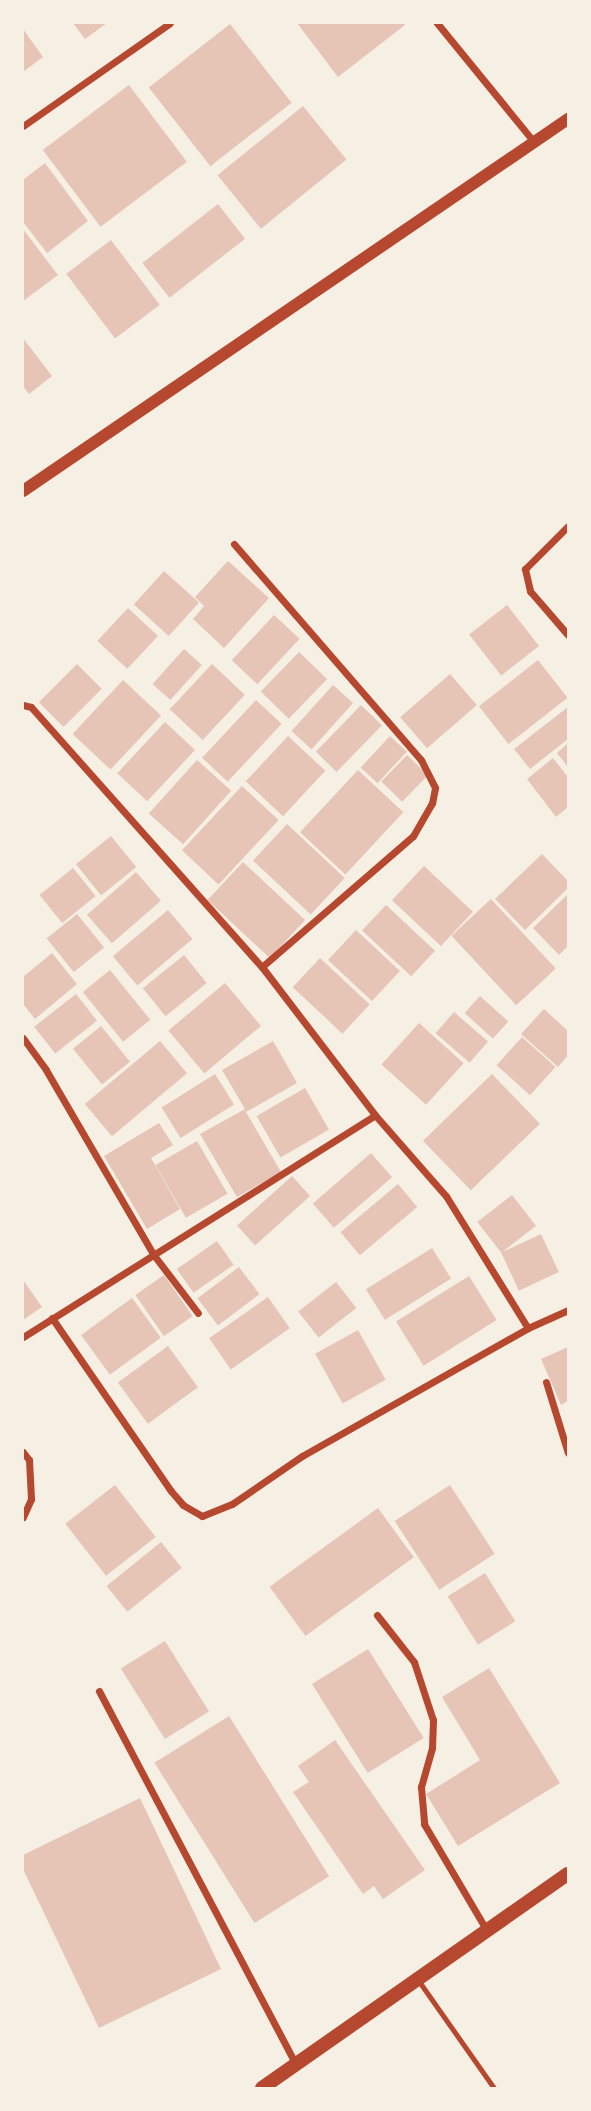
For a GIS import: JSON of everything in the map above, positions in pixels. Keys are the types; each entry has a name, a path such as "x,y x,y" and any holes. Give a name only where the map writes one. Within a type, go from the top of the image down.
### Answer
{"main road":[{"path":"262,2088 568,1874"}],"street":[{"path":"23,126 170,23"},
{"path":"438,23 534,142"},
{"path":"23,491 568,118"},
{"path":"568,526 525,569 530,591 568,635"},
{"path":"234,544 421,760 435,788 432,803 413,836 262,967"},
{"path":"23,705 31,707 262,967 375,1115 446,1196 528,1328"},
{"path":"23,1038 46,1070 153,1254 198,1313"},
{"path":"23,1337 375,1115"},
{"path":"51,1318 171,1491 202,1516 232,1504 302,1456 528,1328 568,1310"},
{"path":"546,1382 568,1453"},
{"path":"23,1452 29,1460 31,1499 23,1517"},
{"path":"377,1615 414,1662 433,1720 432,1748 421,1787 424,1824 487,1932"},
{"path":"99,1692 296,2065"}],"lane":[{"path":"418,1980 494,2088"}],"building":[{"path":"73,23 107,23 85,39"},
{"path":"297,23 403,23 405,25 338,77"},
{"path":"230,24 292,103 210,166 149,87"},
{"path":"23,29 43,57 23,72"},
{"path":"129,85 187,162 101,227 43,150"},
{"path":"303,106 346,160 261,229 218,175"},
{"path":"45,163 88,221 47,253 23,222 23,180"},
{"path":"218,204 245,239 169,298 142,263"},
{"path":"23,229 58,275 23,301"},
{"path":"111,240 160,305 115,338 66,274"},
{"path":"23,338 52,376 29,394 23,386"},
{"path":"228,561 269,598 224,648 193,619 204,606 195,597"},
{"path":"164,571 199,602 169,636 134,604"},
{"path":"507,605 539,646 501,676 469,635"},
{"path":"128,608 158,636 127,669 97,641"},
{"path":"274,615 300,639 257,684 232,660"},
{"path":"184,649 202,665 170,700 153,684"},
{"path":"299,652 327,679 289,719 261,692"},
{"path":"538,660 568,698 508,744 479,706"},
{"path":"77,664 102,689 64,727 39,702"},
{"path":"212,664 245,695 203,740 170,709"},
{"path":"450,674 477,705 427,748 400,717"},
{"path":"123,680 161,715 111,770 73,734"},
{"path":"333,685 353,703 312,749 292,731"},
{"path":"256,700 282,724 228,782 202,758"},
{"path":"361,705 382,725 337,772 316,752"},
{"path":"568,707 568,739 530,769 514,749"},
{"path":"165,722 195,750 147,801 117,773"},
{"path":"288,736 325,771 283,816 246,781"},
{"path":"390,736 407,752 377,783 361,767"},
{"path":"568,743 568,767 557,753"},
{"path":"407,755 428,775 402,802 381,782"},
{"path":"553,758 568,777 568,807 556,817 527,779"},
{"path":"197,760 231,791 183,844 149,814"},
{"path":"358,770 403,812 345,874 300,832"},
{"path":"242,786 279,820 219,884 182,850"},
{"path":"287,824 345,878 311,914 253,861"},
{"path":"111,836 136,867 101,895 76,864"},
{"path":"542,854 568,881 568,888 525,930 495,899"},
{"path":"243,862 305,920 270,958 208,900"},
{"path":"424,866 473,912 441,946 392,900"},
{"path":"73,868 96,896 62,923 40,895"},
{"path":"136,872 161,901 112,943 87,915"},
{"path":"568,894 568,946 559,955 533,928"},
{"path":"491,899 556,968 516,1005 452,936"},
{"path":"386,905 435,951 411,976 362,931"},
{"path":"168,910 192,939 137,985 113,956"},
{"path":"77,914 104,947 74,972 47,939"},
{"path":"356,930 400,971 372,1001 328,960"},
{"path":"52,953 77,984 35,1019 23,1004 23,977"},
{"path":"184,955 207,983 165,1016 143,988"},
{"path":"320,958 370,1004 342,1034 293,987"},
{"path":"110,970 150,1020 123,1042 83,992"},
{"path":"225,983 261,1026 204,1073 168,1031"},
{"path":"76,994 97,1021 55,1053 34,1027"},
{"path":"480,996 508,1021 493,1039 465,1013"},
{"path":"544,1009 568,1031 568,1055 558,1067 521,1034"},
{"path":"454,1012 488,1042 470,1063 436,1033"},
{"path":"419,1023 464,1063 426,1105 382,1065"},
{"path":"101,1026 130,1062 102,1084 73,1049"},
{"path":"522,1037 555,1067 530,1095 497,1065"},
{"path":"160,1041 187,1073 112,1136 85,1104"},
{"path":"273,1041 297,1083 246,1112 281,1172 237,1197 200,1134 245,1109 222,1070"},
{"path":"215,1074 234,1105 181,1138 162,1107"},
{"path":"492,1074 540,1124 471,1190 423,1141"},
{"path":"305,1088 329,1130 281,1158 257,1116"},
{"path":"159,1123 173,1145 151,1158 180,1209 147,1229 104,1156"},
{"path":"197,1141 228,1194 186,1218 155,1165"},
{"path":"371,1153 392,1177 334,1228 313,1204"},
{"path":"292,1176 310,1196 255,1246 237,1226"},
{"path":"398,1184 417,1207 360,1255 341,1232"},
{"path":"512,1195 536,1226 501,1253 477,1222"},
{"path":"541,1234 559,1272 519,1291 501,1253"},
{"path":"217,1241 234,1265 193,1293 177,1269"},
{"path":"432,1248 451,1279 385,1320 366,1289"},
{"path":"239,1267 259,1294 218,1325 197,1298"},
{"path":"164,1275 193,1316 164,1336 135,1295"},
{"path":"469,1276 497,1320 424,1366 396,1322"},
{"path":"23,1280 42,1307 23,1320"},
{"path":"336,1282 356,1308 318,1338 298,1312"},
{"path":"268,1297 290,1328 231,1369 209,1338"},
{"path":"132,1298 161,1338 110,1375 81,1335"},
{"path":"358,1330 386,1380 343,1404 315,1354"},
{"path":"168,1346 198,1387 148,1424 118,1382"},
{"path":"568,1347 568,1401 561,1405 541,1359"},
{"path":"115,1485 156,1537 106,1576 65,1524"},
{"path":"450,1485 495,1554 439,1590 395,1521"},
{"path":"378,1508 414,1557 305,1636 270,1587"},
{"path":"161,1542 182,1568 127,1612 107,1586"},
{"path":"485,1573 515,1621 478,1645 448,1596"},
{"path":"165,1641 209,1711 165,1739 121,1669"},
{"path":"368,1649 424,1738 368,1773 312,1684"},
{"path":"489,1668 560,1783 458,1846 426,1794 480,1760 442,1697"},
{"path":"229,1716 329,1876 255,1923 154,1763"},
{"path":"335,1740 425,1870 383,1899 374,1886 363,1894 293,1792 309,1782 298,1766"},
{"path":"140,1798 221,1969 99,2028 23,1869 23,1855"}]}
